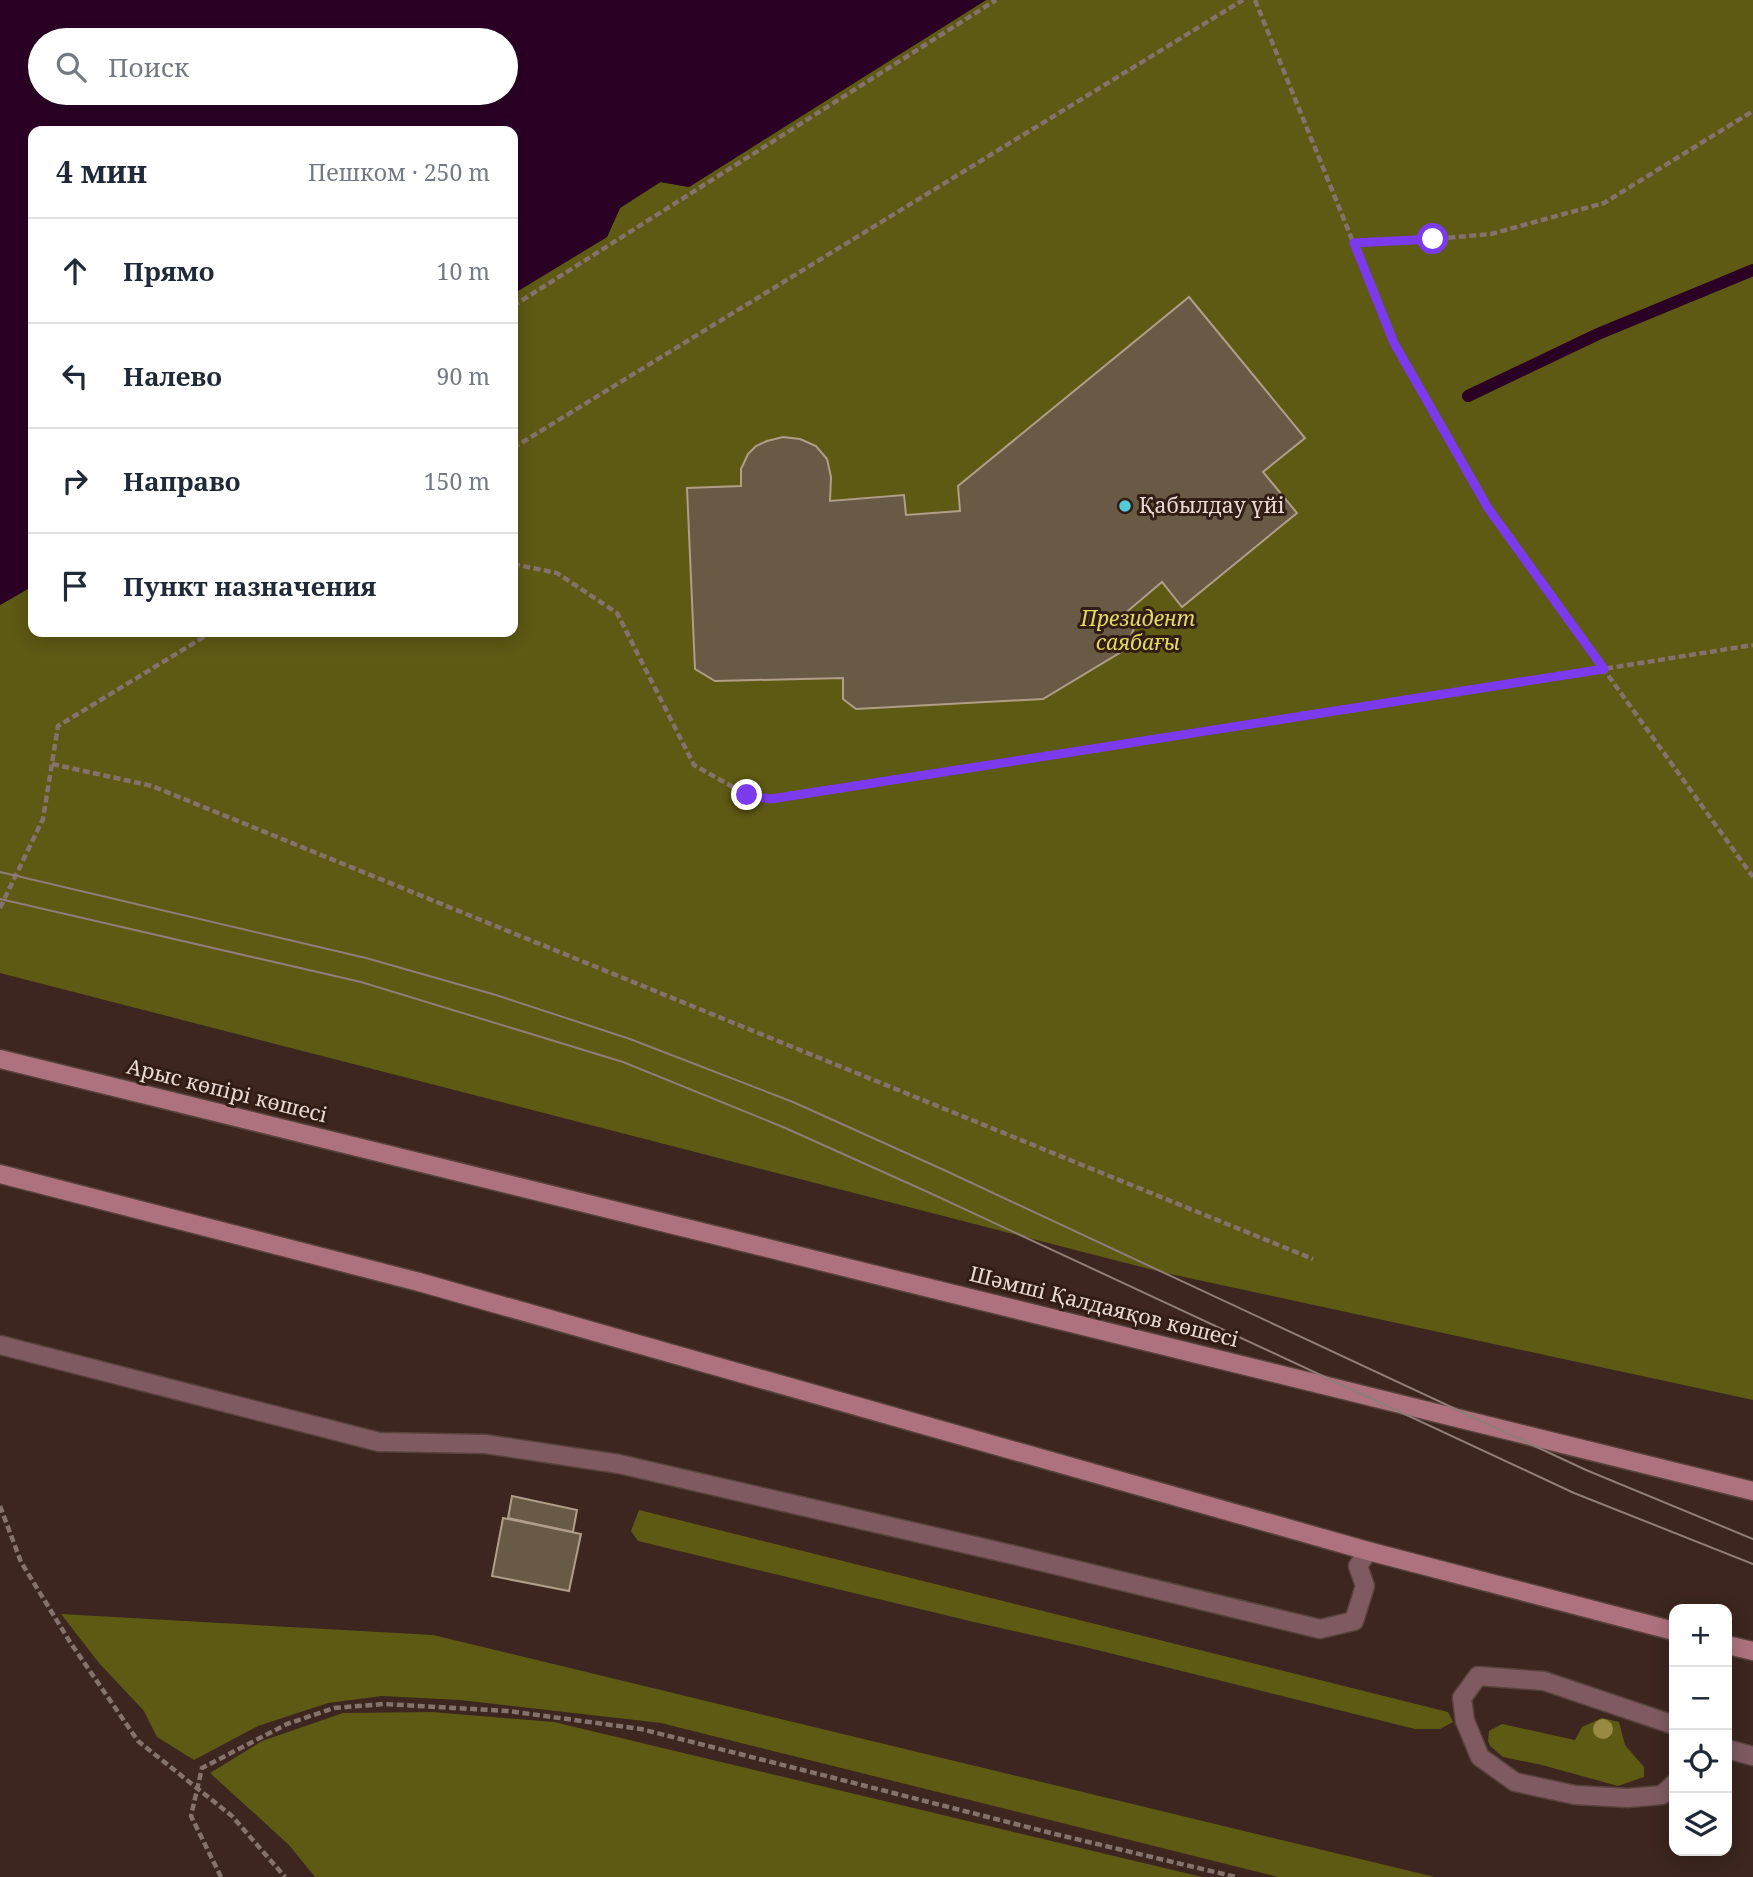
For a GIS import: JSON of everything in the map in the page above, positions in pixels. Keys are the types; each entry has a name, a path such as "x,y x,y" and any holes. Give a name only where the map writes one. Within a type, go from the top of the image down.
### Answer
{"main road":[{"name":"Арыс көпірі көшесі","path":"0,1059 444,1167"},
{"name":"Шәмші Қалдаяқов көшесі","path":"444,1167 1753,1491"},
{"path":"0,1174 419,1282 1368,1551 1669,1630"},
{"path":"1732,1645 1753,1651"}],"lane":[{"path":"0,1345 379,1442 485,1444 619,1464 1321,1629 1354,1621 1365,1586 1359,1566 1368,1551"},
{"path":"1669,1723 1544,1681 1478,1676 1462,1698 1465,1721 1480,1757 1515,1782 1575,1795 1628,1798 1662,1795 1669,1789"},
{"path":"1732,1750 1753,1756"}],"path":[{"path":"518,303 996,0"},
{"path":"518,444 1244,0"},
{"path":"1255,0 1394,343 1488,508 1753,877"},
{"path":"1354,243 1491,234 1604,202 1753,111"},
{"path":"518,565 558,573 617,613 694,765 747,795 771,799 1753,645"},
{"path":"0,908 43,819 58,726 204,637"},
{"path":"52,764 152,786 1313,1259"},
{"path":"0,1506 22,1562 70,1642 138,1741 232,1816 285,1877"},
{"path":"221,1877 191,1816 202,1768 287,1724 334,1708 384,1704 508,1711 641,1729 1236,1877"}],"green space":[{"name":"Президент саябағы","path":"986,0 1753,0 1753,1400 1161,1272 0,973 0,605 28,589 28,637 518,637 518,291 607,237 620,208 661,182 689,187"},
{"path":"639,1510 1448,1712 1453,1722 1440,1729 1415,1729 638,1541 631,1531"},
{"path":"61,1614 433,1635 1435,1877 1278,1877 661,1723 460,1700 382,1696 328,1703 258,1726 194,1760 157,1737 144,1711 99,1663"},
{"path":"432,1712 554,1722 1202,1877 315,1877 289,1845 210,1773 262,1741 343,1713"},
{"path":"1602,1718 1619,1722 1625,1745 1644,1767 1644,1777 1618,1786 1503,1757 1488,1741 1489,1731 1502,1724 1575,1740 1582,1727"}],"shaded area":[{"path":"0,0 986,0 689,187 660,182 620,208 607,237 518,291 518,126 28,126 28,589 0,605"}],"building":[{"name":"Қабылдау үйі","path":"1189,297 1305,438 1263,472 1297,513 1182,607 1162,582 1123,615 1134,628 1126,649 1043,699 856,709 843,699 843,678 715,681 695,669 687,488 741,486 741,469 748,454 756,446 783,437 800,439 816,446 827,459 831,477 830,501 904,495 906,515 960,511 958,486"},
{"path":"512,1496 577,1510 573,1532 508,1518"},
{"path":"503,1518 581,1534 569,1591 492,1576"}],"waterway":[{"path":"1468,396 1598,334 1753,270"}],"tram line":[{"path":"0,872 366,958 496,995 630,1039 793,1102 1586,1470 1753,1539"},
{"path":"0,899 361,982 623,1062 783,1127 930,1193 1574,1493 1753,1564"}],"place":[{"name":"Қабылдау үйі","path":"1125,506"}],"route":[{"path":"747,795 771,799 1604,669 1488,508 1394,343 1354,243 1433,239"}]}
